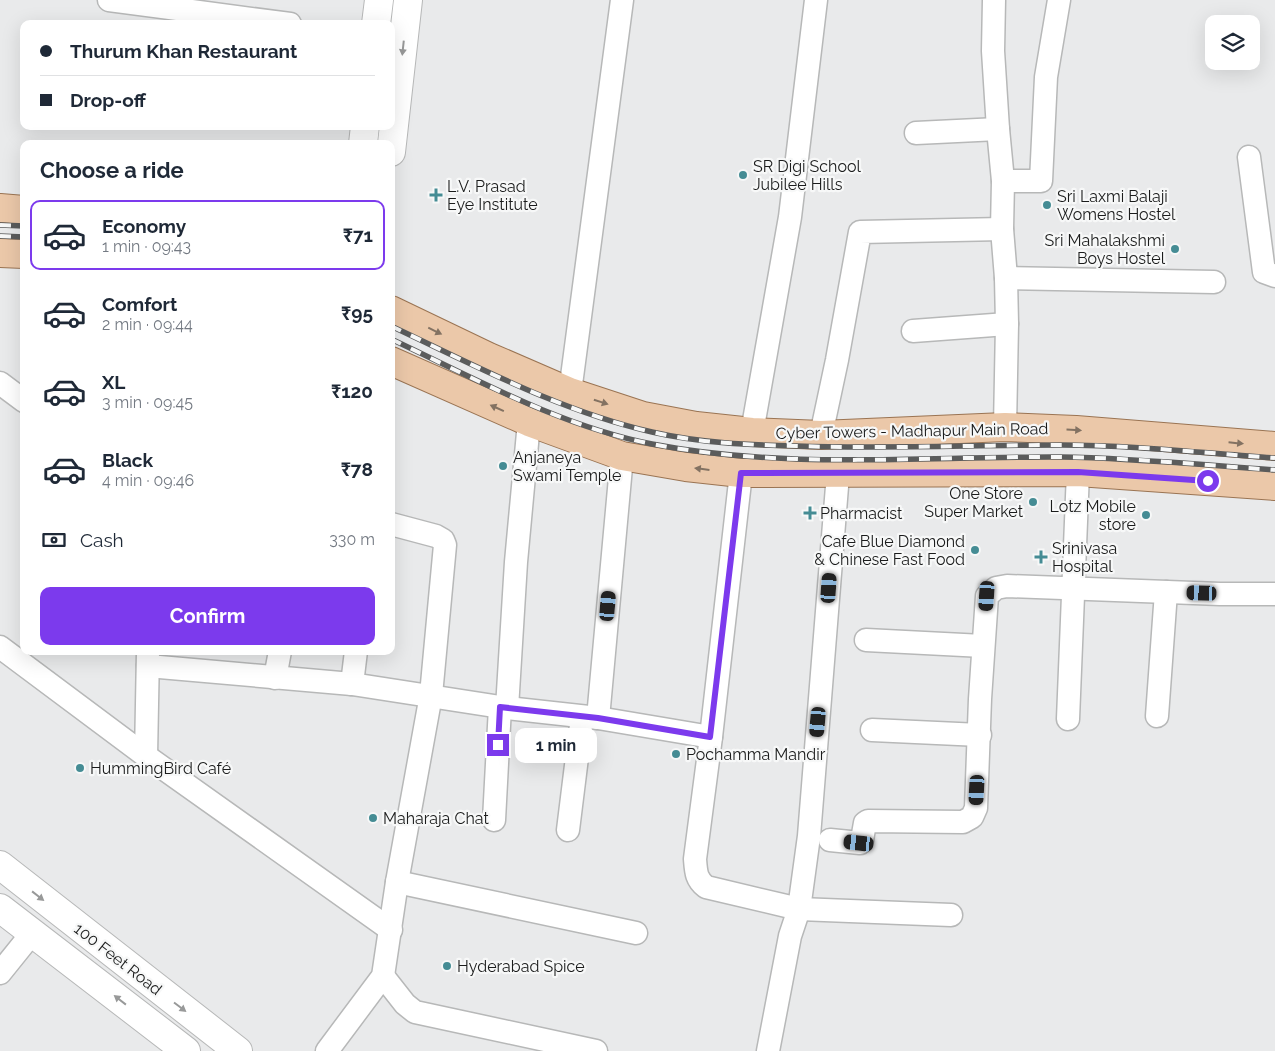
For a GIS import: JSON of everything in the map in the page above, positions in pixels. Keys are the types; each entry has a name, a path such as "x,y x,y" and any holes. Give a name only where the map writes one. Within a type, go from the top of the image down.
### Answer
{"main road":[{"path":"376,20 379,0"},
{"path":"395,116 408,0"},
{"path":"0,208 20,210"},
{"path":"0,253 20,254"},
{"name":"Cyber Towers - Madhapur Main Road","path":"395,312 489,357 570,392 644,416 696,426 752,432 821,435 1004,427 1076,430 1275,446"},
{"path":"395,363 529,422 622,456 686,467 741,473 1078,472 1275,486"},
{"name":"100 Feet Road","path":"0,865 96,942 238,1051"},
{"name":"100 Feet Road","path":"0,908 186,1051"},
{"path":"77,967 96,942"}],"street":[{"path":"109,0 141,2 263,20"},
{"path":"570,392 622,0"},
{"path":"752,432 790,217 816,0"},
{"path":"994,0 993,51 1003,181 1002,229 1006,278 1007,324 1004,427"},
{"path":"1003,181 1041,182 1046,77 1059,0"},
{"path":"916,133 998,129"},
{"path":"1249,157 1264,272 1275,276"},
{"path":"821,435 860,232 1002,229"},
{"path":"1006,278 1214,282"},
{"path":"913,331 1007,324"},
{"path":"0,383 20,398"},
{"path":"494,820 529,422"},
{"path":"568,830 590,718 622,456"},
{"path":"1068,719 1078,472"},
{"path":"741,473 694,859 697,876 706,887 799,909 951,915"},
{"path":"768,1051 790,936 799,909 808,836 838,474"},
{"path":"326,1051 383,976 397,882 431,695 445,545 443,540 436,536 395,525"},
{"path":"830,840 860,843 865,823 868,821 963,822 972,817 976,808 987,596 996,588 1007,586 1275,594"},
{"path":"1158,716 1166,592"},
{"path":"866,640 983,646"},
{"path":"0,647 146,756 391,930"},
{"path":"275,678 279,655"},
{"path":"352,684 356,655"},
{"path":"146,756 148,658 275,678 352,684 431,695 710,737"},
{"path":"872,730 980,735"},
{"path":"397,882 636,932"},
{"path":"0,973 33,932"},
{"path":"383,976 405,1004 415,1012 596,1051"}],"railway":[{"path":"0,225 20,226"},
{"path":"0,236 20,237"},
{"path":"395,328 551,400 618,423 688,439 743,444 830,447 1088,445 1275,458"},
{"path":"395,341 519,400 584,426 652,444 703,452 754,457 856,460 1061,457 1275,470"}],"place":[{"name":"SR Digi School Jubilee Hills","path":"743,175"},
{"name":"L.V. Prasad Eye Institute","path":"436,195"},
{"name":"Sri Laxmi Balaji Womens Hostel","path":"1047,205"},
{"name":"Sri Mahalakshmi Boys Hostel","path":"1175,249"},
{"name":"Anjaneya Swami Temple","path":"503,466"},
{"name":"One Store Super Market","path":"1033,502"},
{"name":"Pharmacist","path":"810,513"},
{"name":"Lotz Mobile store","path":"1146,515"},
{"name":"Cafe Blue Diamond & Chinese Fast Food","path":"975,550"},
{"name":"Srinivasa Hospital","path":"1041,557"},
{"name":"Pochamma Mandir","path":"676,754"},
{"name":"HummingBird Café","path":"80,768"},
{"name":"Maharaja Chat","path":"373,818"},
{"name":"Hyderabad Spice","path":"447,966"}],"route":[{"path":"498,745 500,707 598,718 710,737 741,473 1078,472 1208,481"}]}
